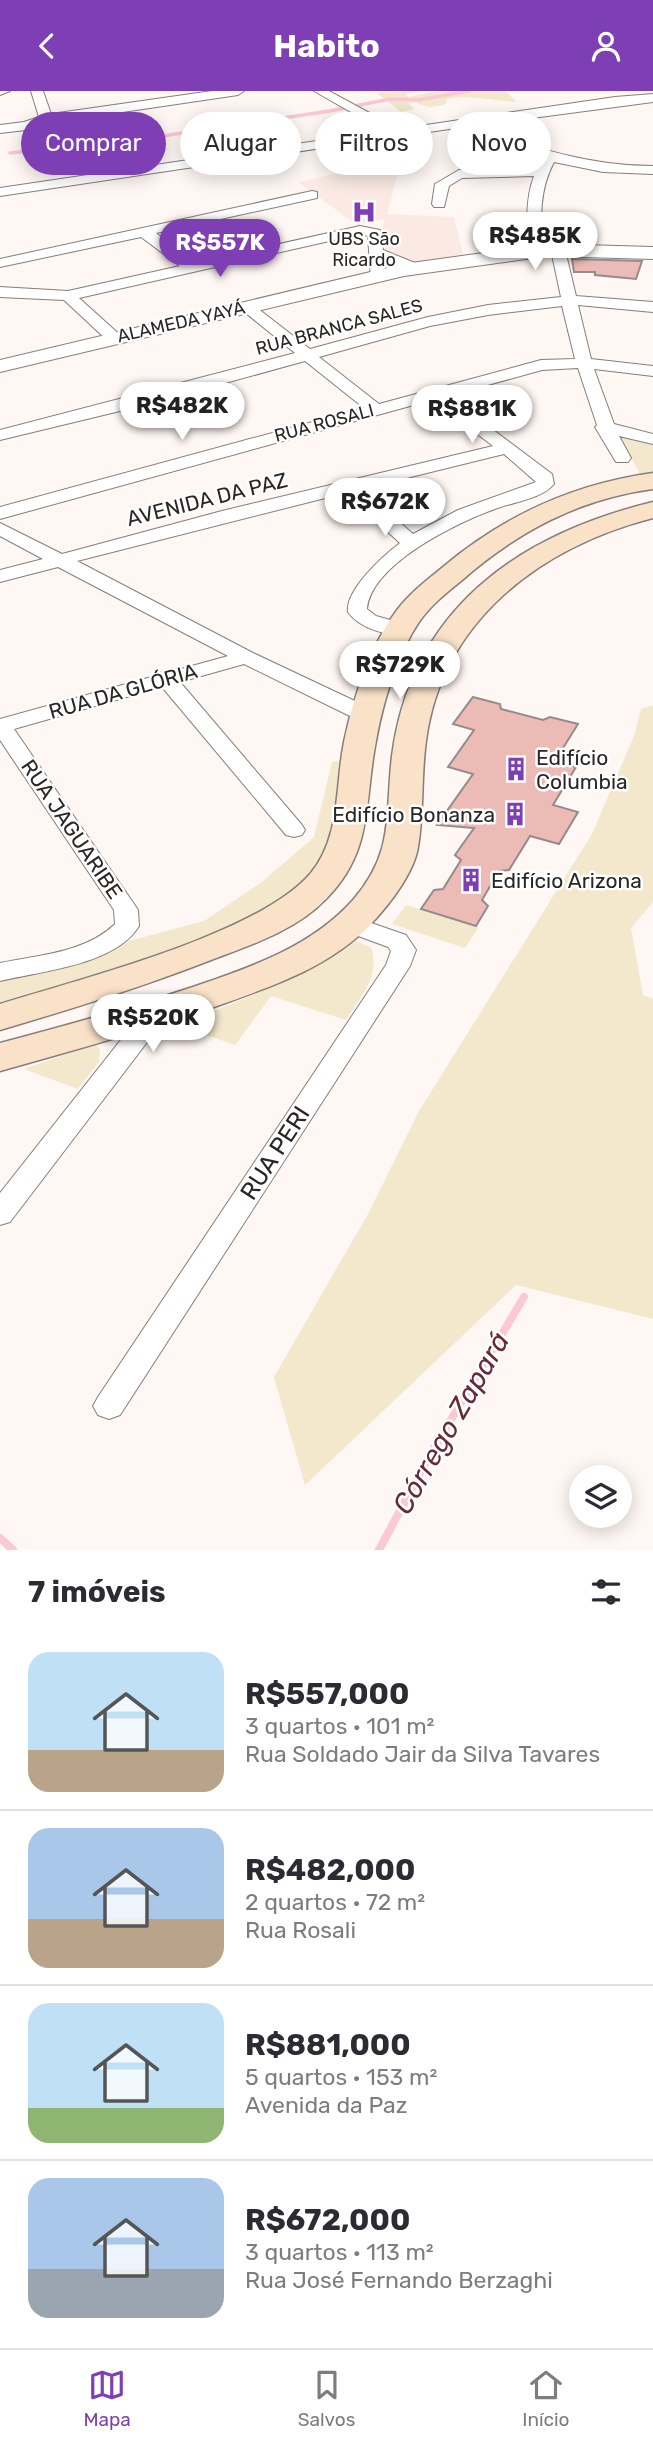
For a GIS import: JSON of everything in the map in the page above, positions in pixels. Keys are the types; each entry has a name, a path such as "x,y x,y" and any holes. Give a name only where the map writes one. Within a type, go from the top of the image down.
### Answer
{"main road":[{"path":"0,1017 152,970 256,929 301,902 323,882 341,856 352,820 357,759 366,715 401,629 409,616 470,557 527,518 579,498 630,483 653,481"},
{"path":"0,1057 155,1014 258,978 310,953 351,924 392,870 401,849 414,723 429,674 448,639 476,605 509,573 588,528 653,510"},
{"path":"366,715 414,723"}],"street":[{"path":"37,91 44,112"},
{"path":"163,91 177,101"},
{"path":"97,112 238,91"},
{"path":"320,91 356,112"},
{"path":"542,112 653,98"},
{"path":"0,129 21,127"},
{"path":"0,192 315,146"},
{"path":"551,157 605,170 653,170"},
{"path":"439,204 442,184 457,175"},
{"path":"536,251 532,213 539,175"},
{"path":"0,263 312,195"},
{"path":"0,292 68,296 360,230 375,233 376,276"},
{"path":"146,233 190,267"},
{"path":"558,250 585,363 604,427 622,458"},
{"name":"ALAMEDA YAYÁ","path":"0,366 415,268 536,251 653,253"},
{"path":"375,252 415,268"},
{"path":"68,296 114,338"},
{"path":"569,300 653,307"},
{"name":"RUA BRANCA SALES","path":"0,435 428,322 488,310 569,300"},
{"path":"247,307 311,355 375,409"},
{"name":"RUA ROSALI","path":"0,513 541,365 585,363 653,371"},
{"path":"401,629 359,614 356,608 358,601 374,576 412,543 441,524 479,507 537,489 545,484 546,478 435,394"},
{"path":"604,427 653,439"},
{"name":"AVENIDA DA PAZ","path":"0,576 229,515 508,448"},
{"path":"348,487 412,543"},
{"path":"0,529 246,657 366,715"},
{"name":"RUA DA GLÓRIA","path":"0,726 165,677 246,657"},
{"path":"165,677 294,830"},
{"name":"RUA JAGUARIBE","path":"0,726 126,909 127,926 119,937 99,946 0,972"},
{"name":"RUA PERI","path":"110,1406 398,966 404,950 397,941 351,924"},
{"path":"0,1213 155,1014"},
{"path":"81,1034 99,1033 110,1037 114,1046 115,1065"}],"shaded area":[{"path":"424,91 406,94 408,97 437,91 505,91 517,102 473,97 455,98 447,99 446,104 434,107 416,102 408,103 415,109 401,112 377,93"},
{"path":"330,175 397,175 387,214 454,217 463,255 413,264 380,251 384,219 357,225 298,182"},
{"path":"618,433 653,443 653,476 641,476"},
{"path":"653,705 653,902 631,928 643,995 653,999 653,1319 516,1285 305,1485 274,1377 368,1214 419,1111 592,834 634,736 641,709"},
{"path":"354,757 338,855 252,928 0,1014 0,981 204,921 262,882 314,837 332,762"},
{"path":"406,905 478,928 465,948 392,924"},
{"path":"351,938 371,948 373,968 368,986 346,1020 271,996 235,1045 175,1024 222,1008 289,978"},
{"path":"95,1044 100,1049 99,1062 78,1089 24,1069"}],"building":[{"path":"525,230 526,244 499,248 498,231"},
{"path":"572,259 642,261 636,279 595,275 595,272 574,272"},
{"path":"473,697 500,704 501,709 543,720 550,717 578,724 555,761 576,767 553,805 578,812 559,844 530,836 509,870 499,871 482,900 488,906 476,926 421,909 434,890 443,889 461,860 455,855 474,828 437,825 473,774 448,767 474,730 453,724"}],"waterway":[{"path":"10,153 129,141 330,111 390,99 418,100 469,91"},
{"name":"Córrego Zapará","path":"379,1550 427,1460 524,1297"},
{"path":"0,1538 13,1550"}],"place":[{"name":"UBS São Ricardo","path":"364,212"},
{"name":"Edifício Columbia","path":"516,769"},
{"name":"Edifício Bonanza","path":"515,814"},
{"name":"Edifício Arizona","path":"471,880"}]}
